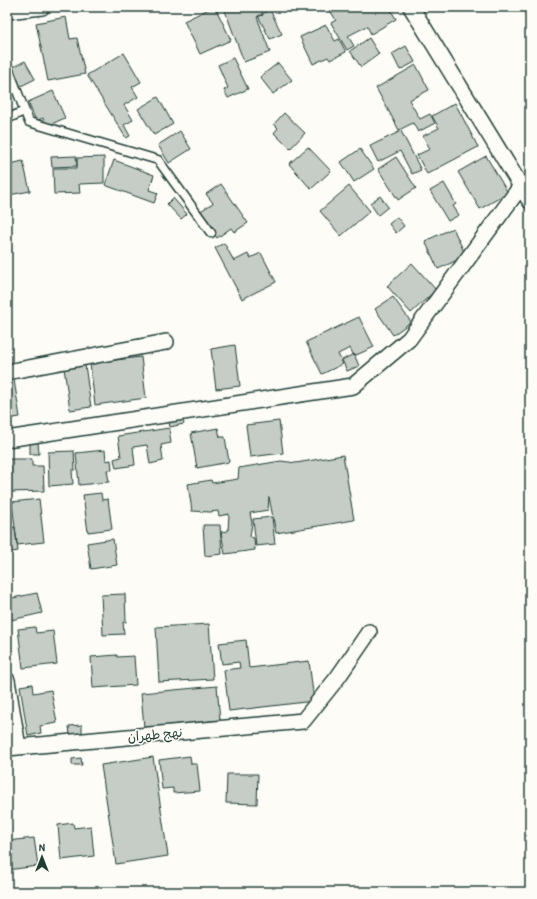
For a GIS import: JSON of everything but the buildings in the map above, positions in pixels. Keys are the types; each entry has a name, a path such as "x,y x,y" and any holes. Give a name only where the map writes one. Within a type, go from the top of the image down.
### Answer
{"street":[{"path":"7,11 42,7"},
{"path":"411,7 530,201"},
{"path":"7,439 352,386 409,339 521,186"},
{"path":"7,372 166,342"},
{"name":"نهج طهران","path":"12,747 303,721 338,677 369,632"},
{"path":"7,680 12,747"}],"lane":[{"path":"7,65 29,122 158,160 211,233"},
{"path":"7,119 24,111"}]}
